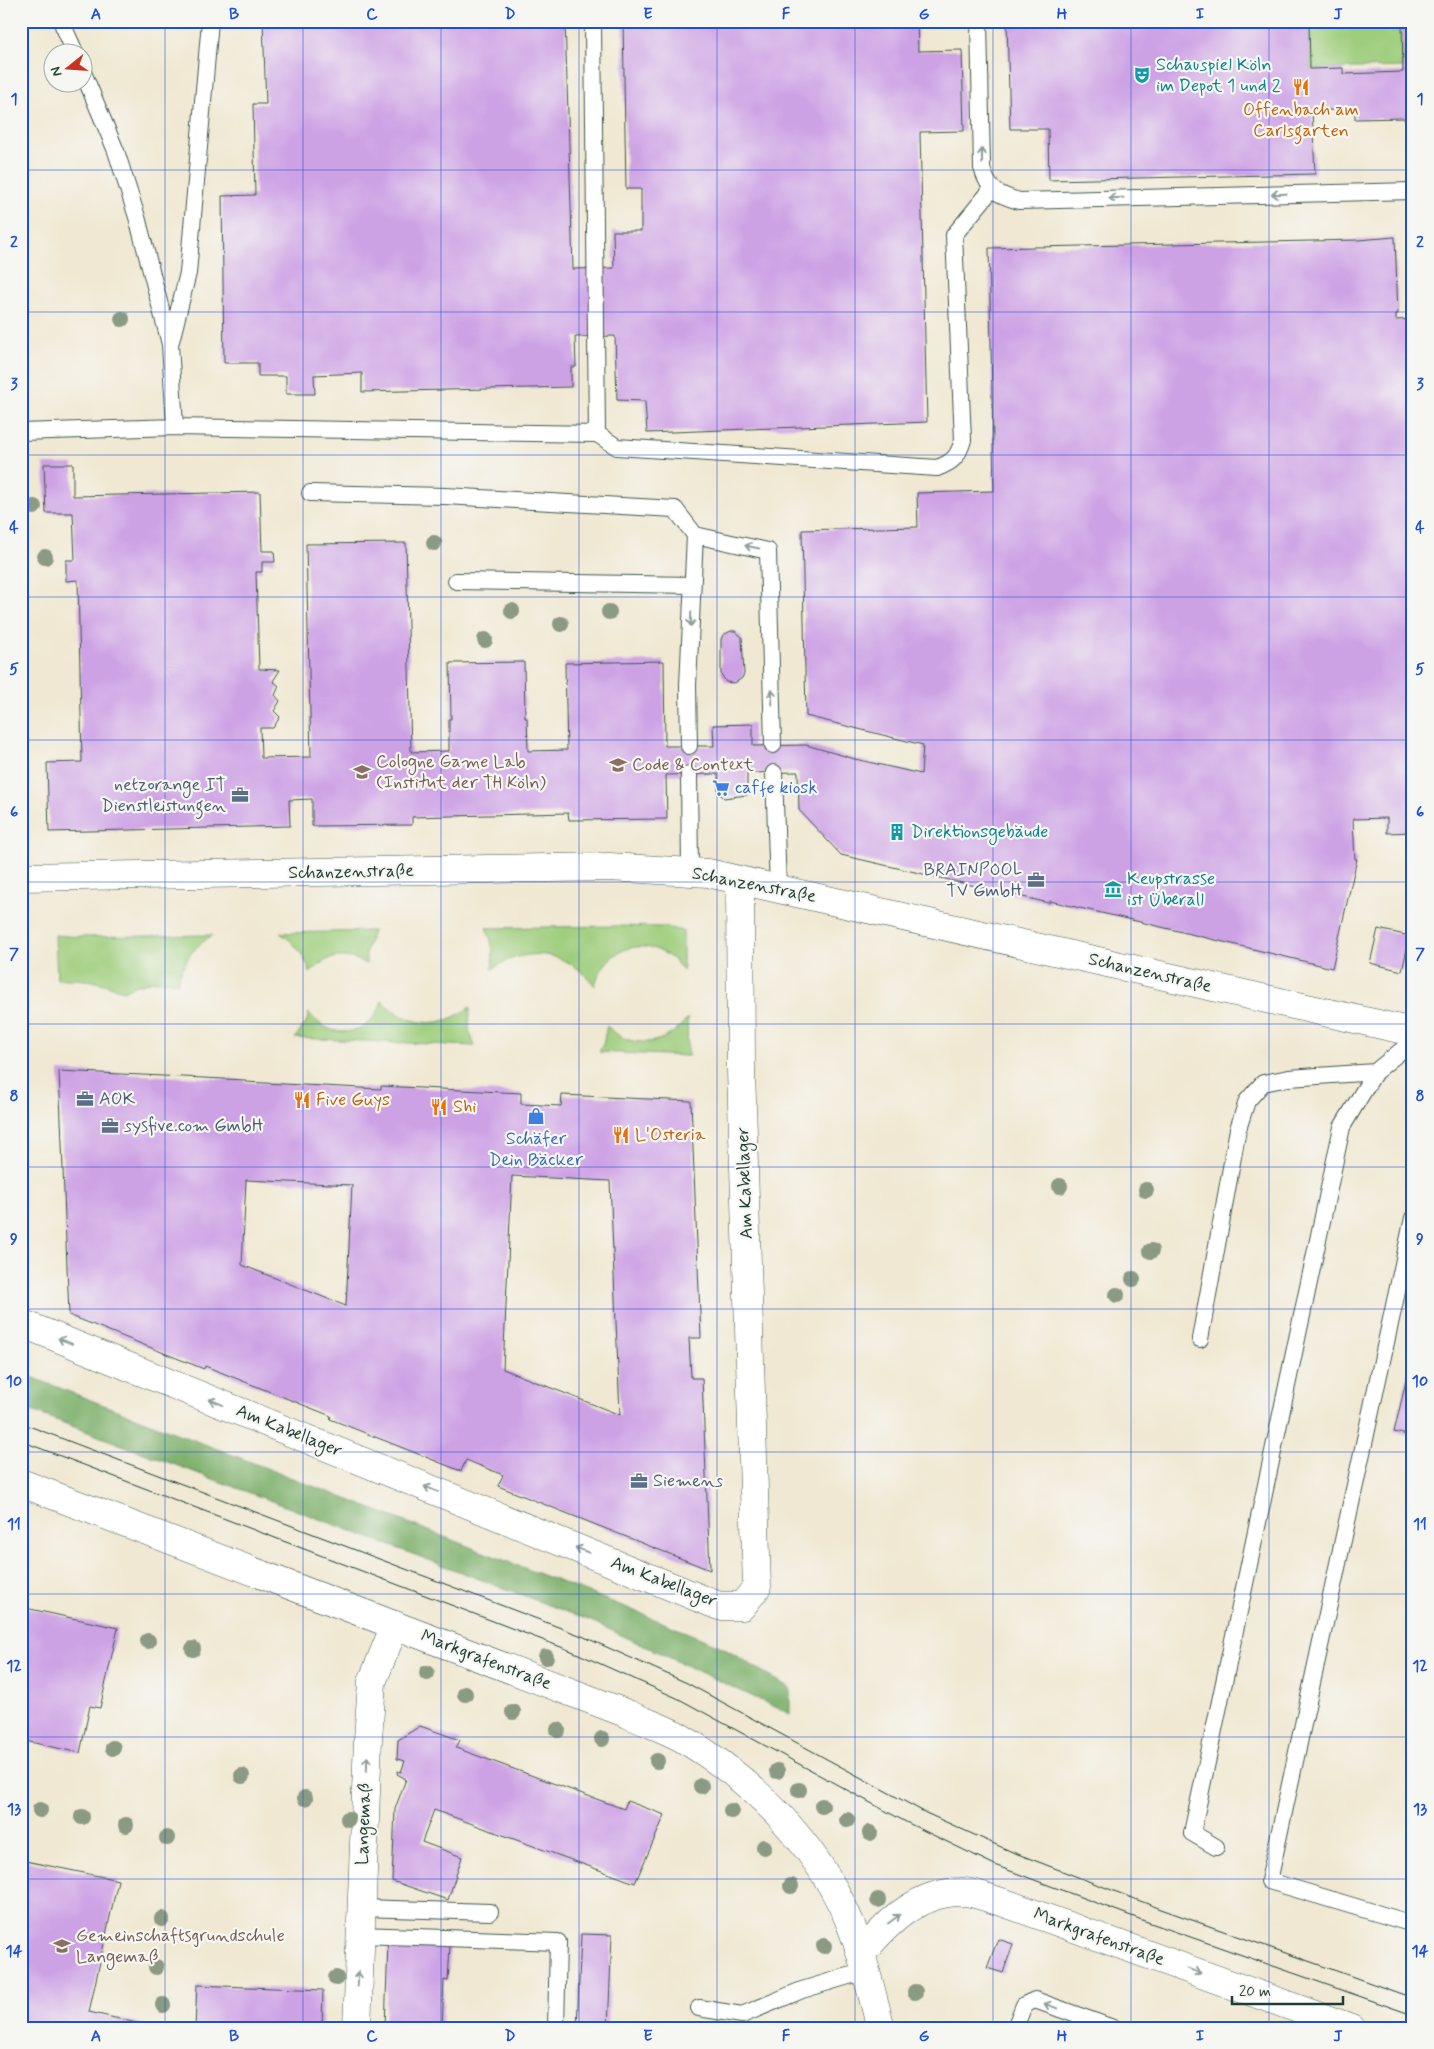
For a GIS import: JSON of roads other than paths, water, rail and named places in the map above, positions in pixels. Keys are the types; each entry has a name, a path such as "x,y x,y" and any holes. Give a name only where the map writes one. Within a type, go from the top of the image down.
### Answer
{"street":[{"name":"Schanzenstraße","path":"21,877 609,867 708,872 1413,1032"},
{"name":"Am Kabellager","path":"21,1323 719,1606 742,1606 757,1587 741,1070 740,880"},
{"name":"Markgrafenstraße","path":"21,1483 628,1714 679,1737 742,1779 795,1832 835,1892 849,1919 881,2028"},
{"name":"Langemaß","path":"357,2028 367,1749 372,1682 394,1625"},
{"name":"Markgrafenstraße","path":"863,1962 884,1927 912,1906 940,1893 967,1892 1002,1902 1351,2028"}],"lane":[{"path":"61,21 70,42"},
{"path":"170,344 188,273 210,21"},
{"path":"593,21 596,434"},
{"path":"979,21 982,168 985,179 992,188 1003,196 1019,201 1413,191"},
{"path":"91,92 116,151 134,208 170,344 175,427"},
{"path":"21,432 175,427 596,434 616,447 937,468 950,463 960,452 963,440 954,235 992,188"},
{"path":"310,494 445,496 675,509 695,536 688,685 688,746"},
{"path":"695,536 768,551 773,746"},
{"path":"456,581 692,585"},
{"path":"774,773 778,888"},
{"path":"689,774 690,871"},
{"path":"1216,1847 1192,1833 1342,1127 1375,1072 1413,1040"},
{"path":"1200,1339 1238,1129 1247,1100 1263,1084 1288,1078 1375,1072"},
{"path":"1413,1218 1269,1881 1413,1924"},
{"path":"361,1922 490,1912"},
{"path":"361,1922 558,1942 556,2028"},
{"path":"699,2008 742,2015 863,1962"},
{"path":"1015,2028 1024,2005 1035,2000 1113,2028"}],"tram line":[{"path":"21,1423 582,1636 687,1683 926,1813 1010,1851 1161,1909 1413,1998"},
{"path":"21,1441 574,1652 679,1699 906,1822 997,1866 1142,1920 1413,2015"}],"place":[{"name":"Schauspiel Köln im Depot 1 und 2","path":"1142,75"},
{"name":"Offenbach am Carlsgarten","path":"1301,87"},
{"name":"Code & Context","path":"618,765"},
{"name":"Cologne Game Lab (Institut der TH Köln)","path":"362,772"},
{"name":"caffe kiosk","path":"721,788"},
{"name":"netzorange IT Dienstleistungen","path":"240,795"},
{"name":"Direktionsgebäude","path":"897,832"},
{"name":"BRAINPOOL TV GmbH","path":"1036,880"},
{"name":"Keupstrasse ist Überall","path":"1113,889"},
{"name":"AOK","path":"85,1099"},
{"name":"Five Guys","path":"302,1100"},
{"name":"Shi","path":"439,1107"},
{"name":"Schäfer Dein Bäcker","path":"536,1116"},
{"name":"sysfive.com GmbH","path":"110,1126"},
{"name":"L'Osteria","path":"621,1135"},
{"name":"Siemens","path":"639,1481"},
{"name":"Gemeinschaftsgrundschule Langemaß","path":"62,1946"}]}
